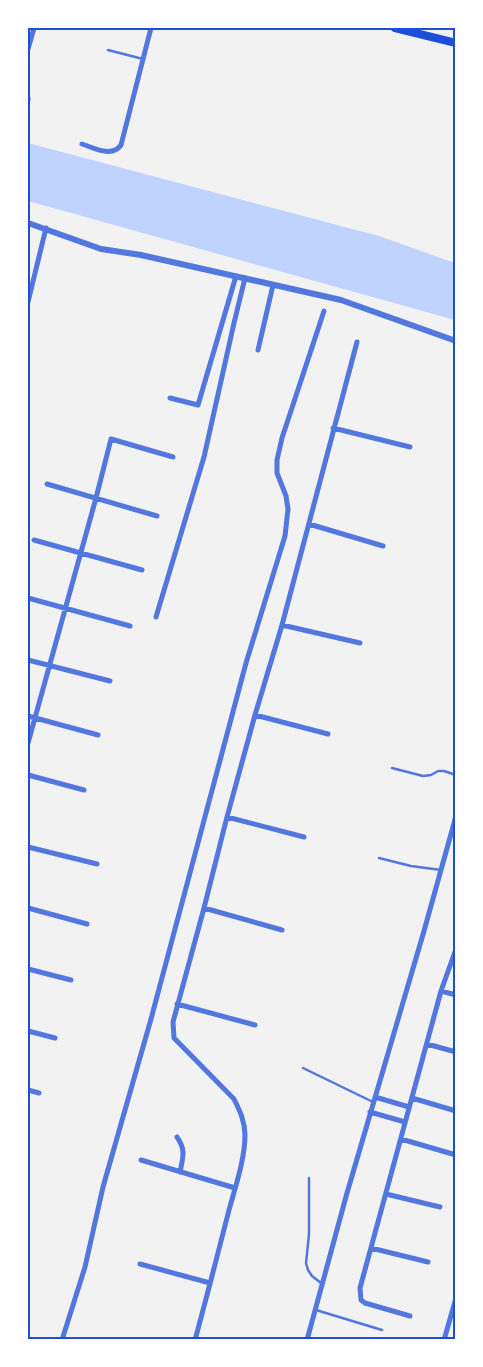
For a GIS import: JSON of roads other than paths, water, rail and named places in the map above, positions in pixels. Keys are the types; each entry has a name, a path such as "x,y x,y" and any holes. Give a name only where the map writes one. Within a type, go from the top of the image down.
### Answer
{"main road":[{"path":"395,28 456,43"}],"street":[{"path":"28,49 34,28"},
{"path":"82,144 112,152 118,150 121,145 151,28"},
{"path":"28,223 101,249 141,255 245,278 323,298 341,300 456,341"},
{"path":"28,302 46,228"},
{"path":"170,398 198,405 236,276"},
{"path":"156,617 204,457 245,278"},
{"path":"258,350 273,285"},
{"path":"62,1340 85,1267 103,1187 151,1019 246,664 285,536 288,510 286,496 277,472 277,460 282,438 324,311"},
{"path":"195,1340 235,1188 245,1137 241,1112 234,1099 174,1038 173,1022 255,715 282,625 356,342"},
{"path":"333,428 410,447"},
{"path":"28,743 111,438 173,457"},
{"path":"47,484 158,516"},
{"path":"309,524 383,546"},
{"path":"34,540 142,570"},
{"path":"28,598 130,626"},
{"path":"282,625 360,643"},
{"path":"28,660 110,682"},
{"path":"255,715 328,734"},
{"path":"28,716 98,735"},
{"path":"28,775 84,790"},
{"path":"307,1340 370,1112 456,816"},
{"path":"227,817 304,837"},
{"path":"28,846 96,864"},
{"path":"28,908 87,924"},
{"path":"204,908 282,930"},
{"path":"410,1316 370,1305 361,1300 360,1288 441,991 456,949"},
{"path":"28,969 71,980"},
{"path":"441,991 456,995"},
{"path":"177,1004 256,1025"},
{"path":"28,1031 55,1038"},
{"path":"427,1044 456,1052"},
{"path":"28,1090 39,1093"},
{"path":"412,1098 456,1111"},
{"path":"374,1100 409,1107"},
{"path":"370,1112 405,1122"},
{"path":"177,1137 184,1152 180,1172"},
{"path":"401,1140 456,1155"},
{"path":"141,1160 235,1188"},
{"path":"386,1194 440,1207"},
{"path":"371,1248 428,1262"},
{"path":"140,1264 210,1283"},
{"path":"444,1340 456,1298"}],"lane":[{"path":"108,50 144,59"},
{"path":"392,768 423,776 438,771 456,775"},
{"path":"379,858 411,866 441,870"},
{"path":"303,1068 374,1100"},
{"path":"309,1178 309,1234 306,1263 312,1276 322,1284"},
{"path":"314,1310 382,1330"}],"water":[{"path":"28,143 379,236 455,263 455,320 28,201"}]}
